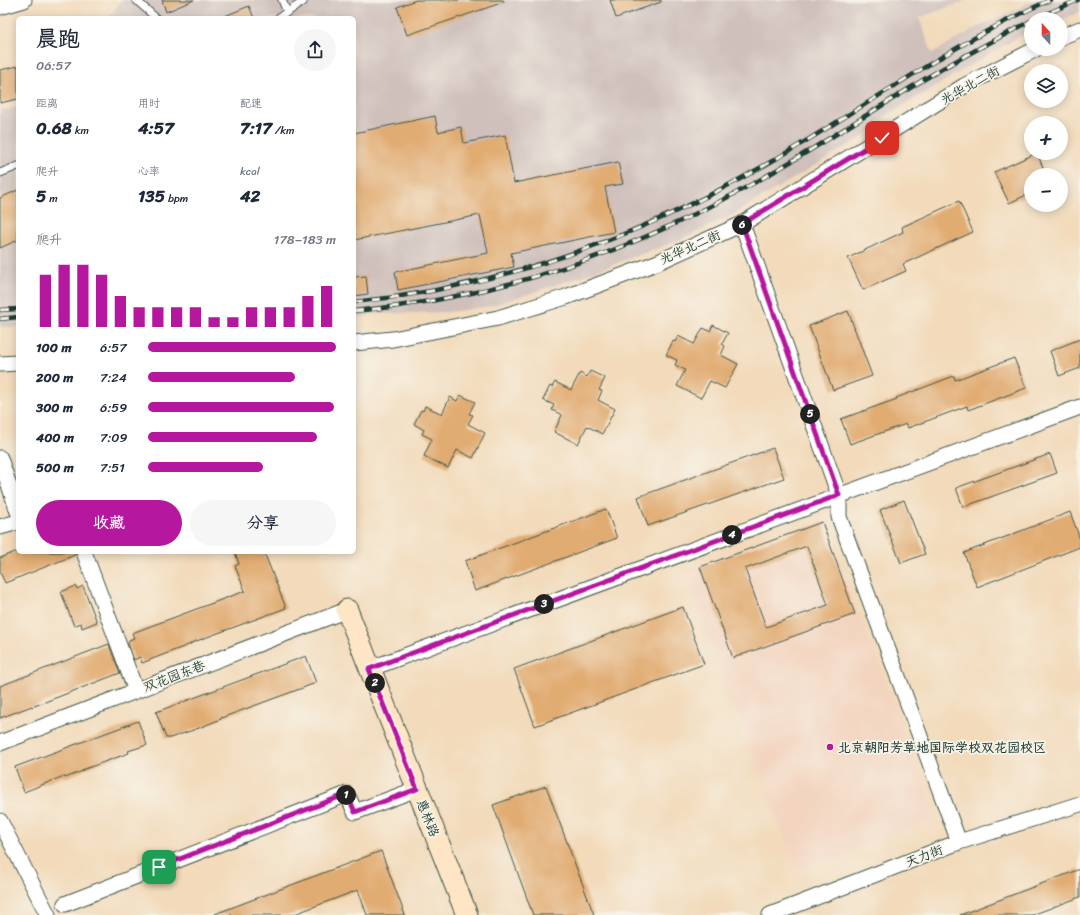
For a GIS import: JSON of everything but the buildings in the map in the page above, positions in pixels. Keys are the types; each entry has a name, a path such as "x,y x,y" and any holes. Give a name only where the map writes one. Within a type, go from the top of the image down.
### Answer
{"street":[{"path":"0,7 24,0"},
{"path":"1068,34 1080,29"},
{"name":"光华北二街","path":"356,343 394,339 498,318 566,297 656,263 742,224 964,86 1024,55"},
{"path":"742,224 839,495 839,517 959,842"},
{"path":"0,364 16,363"},
{"path":"369,669 1080,407"},
{"path":"0,458 16,506"},
{"path":"0,527 16,523"},
{"path":"85,554 136,691"},
{"name":"惠林路","path":"347,610 467,915"},
{"name":"双花园东巷","path":"0,743 347,610"},
{"path":"65,904 347,794 355,812 417,789"},
{"name":"天力街","path":"770,915 959,842 1080,804"},
{"path":"0,821 48,915"}],"lane":[{"path":"136,0 154,16"},
{"path":"282,0 287,12"},
{"path":"281,16 303,2"},
{"path":"0,173 16,167"}],"shaded area":[{"path":"122,0 968,0 919,18 932,53 977,28 1035,0 1080,0 1080,12 1068,17 1068,12 1024,12 1024,35 886,116 864,136 731,216 677,241 574,279 491,306 449,312 374,314 356,318 356,16 110,16"},
{"path":"16,107 16,327 0,327 0,111"},
{"name":"北京朝阳芳草地国际学校双花园校区","path":"824,520 937,818 797,870 723,677 685,571"}],"railway":[{"path":"356,302 409,295 463,285 516,271 568,255 669,215 718,191 767,164 942,57 1013,17 1050,0"},
{"path":"1051,12 1078,0"},
{"path":"356,311 400,306 492,288 537,276 626,245 669,226 738,192 792,161 936,72 1024,25"},
{"path":"0,310 16,309"},
{"path":"0,319 16,317"}],"place":[{"name":"北京朝阳芳草地国际学校双花园校区","path":"830,747"}],"route":[{"path":"159,867 347,794 355,812 417,789 369,669 839,495 742,224 882,138"}]}
